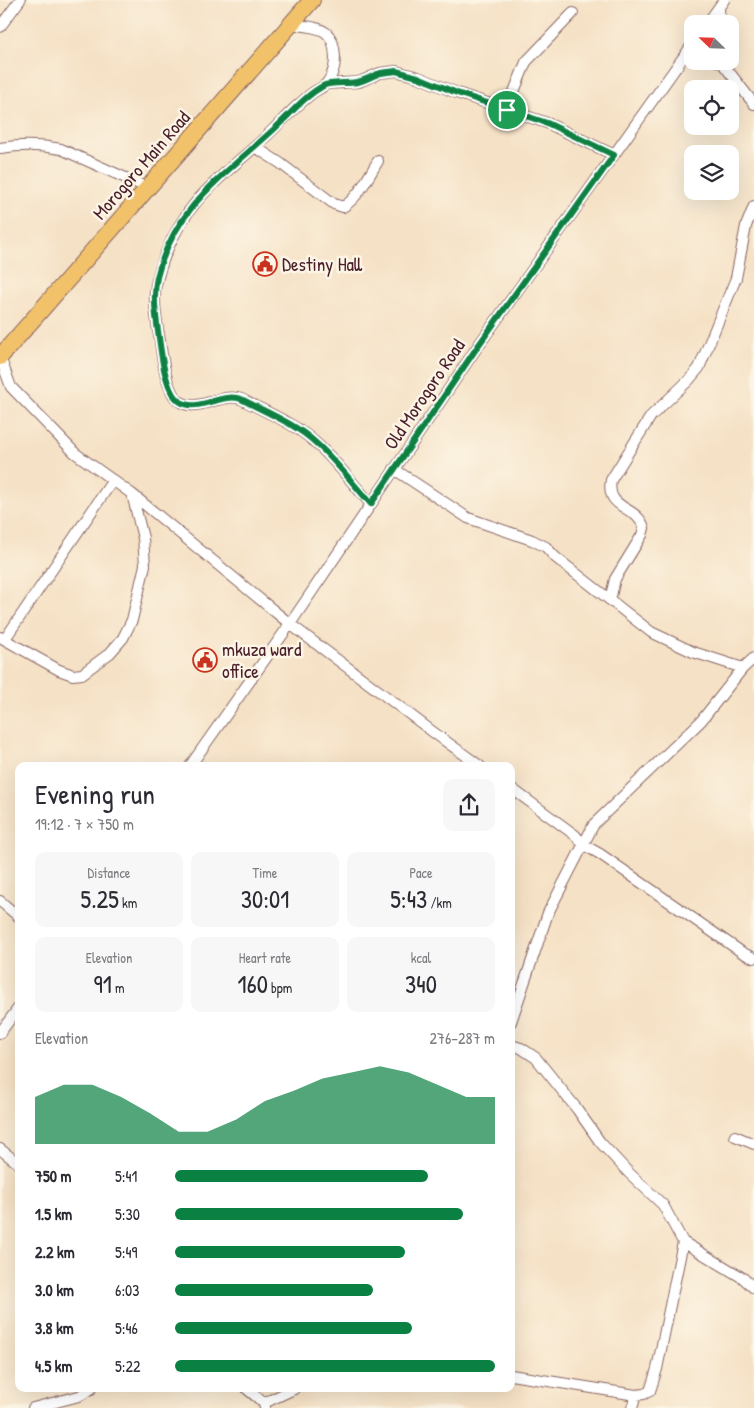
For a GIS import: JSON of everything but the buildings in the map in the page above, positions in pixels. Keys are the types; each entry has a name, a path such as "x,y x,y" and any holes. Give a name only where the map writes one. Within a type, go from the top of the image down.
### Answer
{"highway":[{"name":"Morogoro Main Road","path":"0,357 312,0"}],"street":[{"path":"0,27 20,0"},
{"path":"714,15 722,4"},
{"path":"507,110 526,62 573,13"},
{"path":"292,24 318,28 330,35 334,43 335,64 326,84 301,102 255,147 220,176 200,197 175,232 157,277 155,292 163,362 174,396 180,402 187,405 199,405 232,396 292,426 316,443 342,469 371,504"},
{"name":"Old Morogoro Road","path":"193,762 290,624 478,346 684,57"},
{"path":"728,70 753,100"},
{"path":"326,84 360,82 380,73 396,71 547,123 614,155"},
{"path":"0,148 46,146 61,149 148,188"},
{"path":"255,147 280,163 334,204 343,207 350,203 357,195 378,161"},
{"path":"610,600 615,579 642,535 644,528 640,520 613,499 610,488 611,480 651,416 699,368 736,278 746,226 754,206"},
{"path":"0,357 11,387 76,453 132,494 290,624 474,762"},
{"path":"394,470 468,518 532,540 546,547 555,557 651,632 693,652 743,668"},
{"path":"113,480 2,638 59,670 73,675 82,674 110,653 124,638 132,620 145,565 143,538 132,494"},
{"path":"575,835 594,824 701,721 743,668 754,658"},
{"path":"515,791 575,835 584,845 608,859 742,953 754,958"},
{"path":"515,1010 548,913 594,824"},
{"path":"0,901 15,914"},
{"path":"0,1033 15,1012"},
{"path":"515,1046 536,1058 577,1109 600,1142 663,1205 683,1242 743,1278 754,1288"},
{"path":"735,1136 754,1144"},
{"path":"0,1149 15,1160"},
{"path":"515,1376 636,1395 650,1391 657,1369 683,1242"},
{"path":"33,1408 79,1396 86,1392"},
{"path":"250,1392 264,1406 289,1392"},
{"path":"632,1408 636,1395"}],"place":[{"name":"Destiny Hall","path":"265,264"},
{"name":"mkuza ward office","path":"205,660"}],"route":[{"path":"396,71 418,77 507,110 547,123 614,155 478,346 371,504 342,469 316,443 292,426 232,396 199,405 187,405 180,402 174,396 163,362 156,314 155,292 157,277 175,232 200,197 220,176 250,152 312,93 326,84 338,85 360,82 380,73 396,71"}]}
